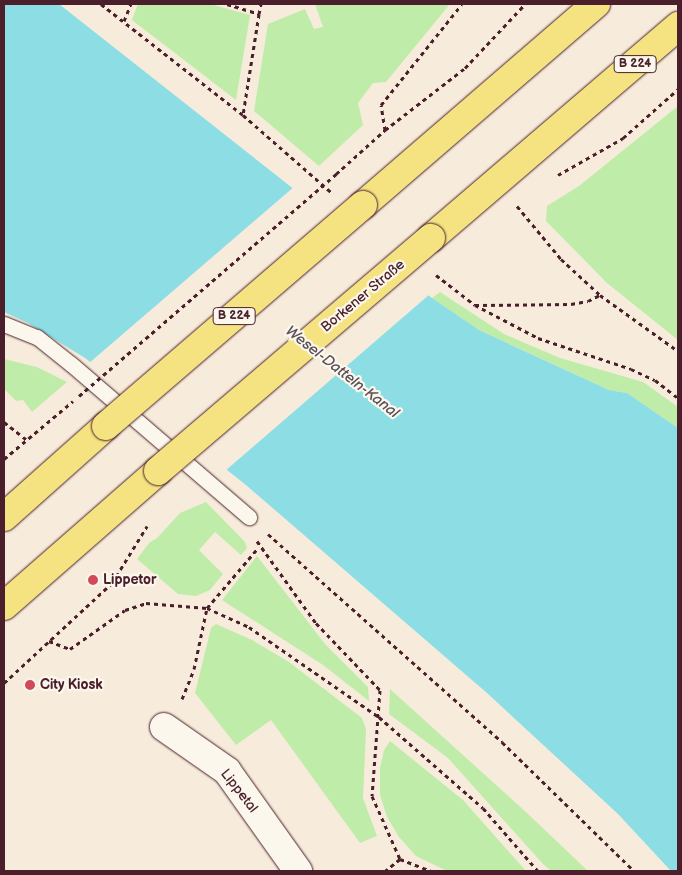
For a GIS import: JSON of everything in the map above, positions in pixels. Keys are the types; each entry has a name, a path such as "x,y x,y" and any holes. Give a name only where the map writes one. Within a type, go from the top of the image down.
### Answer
{"main road":[{"name":"B 224","path":"4,518 106,426 596,4"},
{"name":"Borkener Straße","path":"4,606 678,26"}],"street":[{"name":"Lippetal","path":"164,727 227,771 298,871"}],"lane":[{"path":"4,324 37,337 249,517"}],"path":[{"path":"101,4 242,115 335,196"},
{"path":"124,21 131,4"},
{"path":"227,4 259,14"},
{"path":"242,115 261,4"},
{"path":"385,130 381,105 462,4"},
{"path":"4,459 28,441 385,130 465,68 525,4"},
{"path":"554,177 623,138 678,89"},
{"path":"508,210 522,198"},
{"path":"515,204 561,259 600,295 678,351"},
{"path":"428,269 475,305 538,338 631,369 655,380 678,398"},
{"path":"475,305 571,304 588,302 600,295"},
{"path":"4,422 28,441"},
{"path":"249,517 259,547 316,623 380,690 379,717 372,764 372,796 400,859 431,871"},
{"path":"249,517 502,742 634,871"},
{"path":"4,683 112,583 154,519"},
{"path":"194,669 207,608 259,547"},
{"path":"49,641 70,649 125,610 146,603 180,603 207,608 249,627 379,717 483,808 538,871"},
{"path":"385,871 400,859"}],"green space":[{"path":"138,4 210,4 250,15 236,100 132,20"},
{"path":"315,4 450,4 386,82 373,83 358,103 363,125 319,166 254,111 268,24 305,9 314,29 323,27"},
{"path":"678,106 678,340 607,283 546,221 547,206 579,186"},
{"path":"440,292 504,334 560,358 643,382 678,407 678,428 627,393 609,390 477,329 432,298"},
{"path":"4,359 37,367 67,382 32,412 23,400 16,401 4,389"},
{"path":"206,502 245,542 247,548 241,555 215,532 199,550 223,574 210,590 196,596 178,594 137,559 149,543 157,538 180,513"},
{"path":"257,556 325,644 368,687 369,701 323,665 222,600"},
{"path":"216,624 252,640 289,662 362,718 366,729 363,798 377,836 360,843 271,720 236,745 195,693 211,628"},
{"path":"390,689 588,871 551,871 543,864 448,758 389,714"},
{"path":"390,741 463,800 526,871 447,871 416,856 399,837 387,817 380,795 380,768 384,750"}],"water":[{"name":"Wesel-Datteln-Kanal","path":"4,4 59,4 432,298 479,330 609,390 627,393 678,428 678,871 671,871 618,814 487,693 246,485 85,358 28,323 4,312"}],"pier":[{"path":"295,186 430,294 225,471 88,364"}],"place":[{"name":"Lippetor","path":"93,580"},
{"name":"City Kiosk","path":"30,685"}]}
